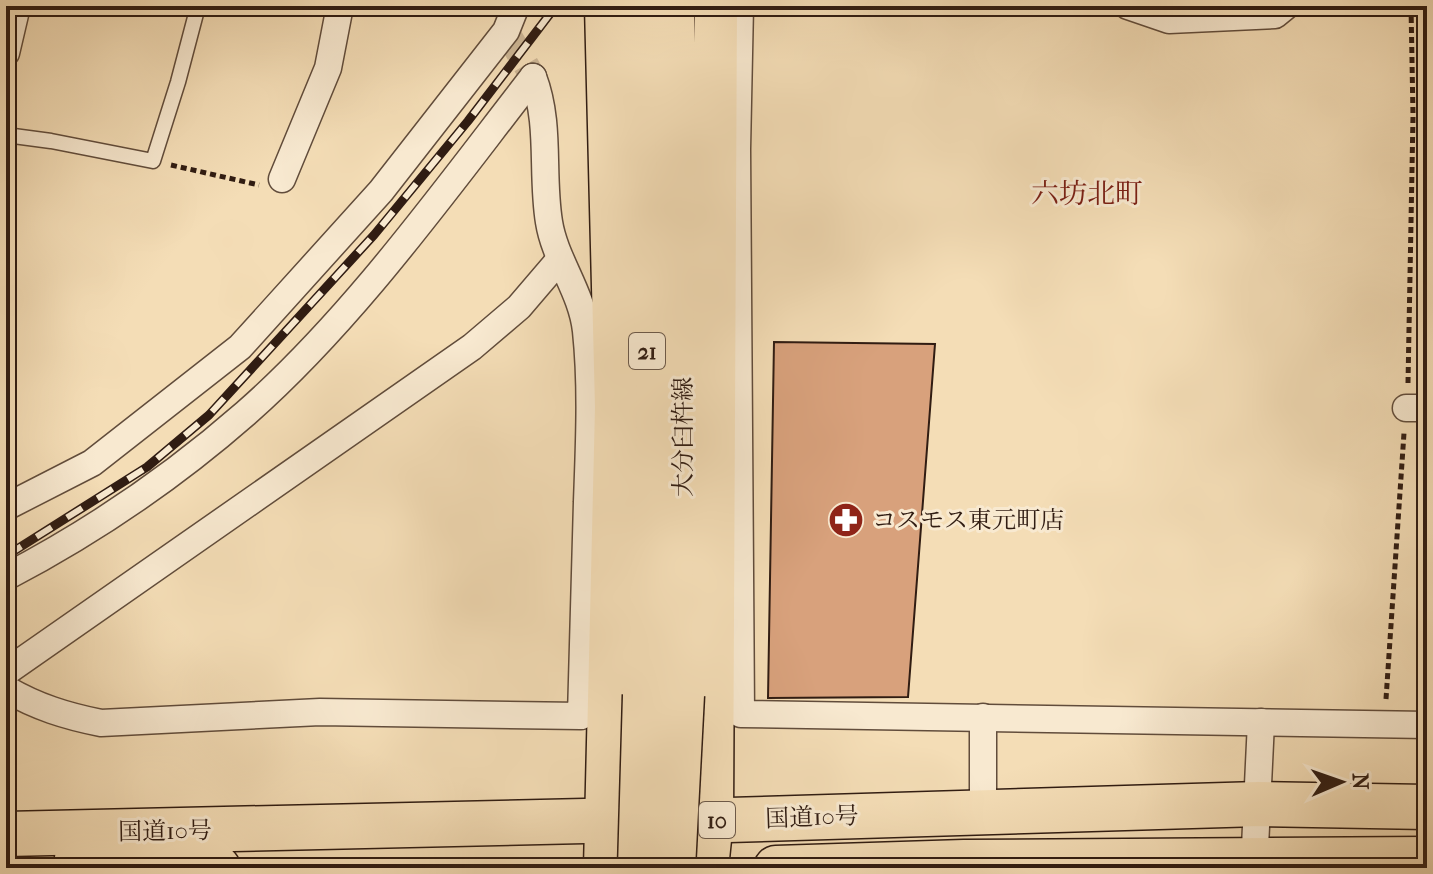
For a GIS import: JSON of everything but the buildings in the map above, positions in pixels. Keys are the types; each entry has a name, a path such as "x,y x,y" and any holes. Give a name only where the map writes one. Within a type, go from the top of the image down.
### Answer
{"highway":[{"name":"国道10号","path":"6,834 712,820 1259,804 1427,807"},
{"name":"国道10号","path":"6,857 80,858 218,868"},
{"name":"国道10号","path":"776,868 1254,864 1427,859"}],"main road":[{"path":"605,868 616,407 606,6"},
{"name":"大分臼杵線","path":"639,6 648,377 674,868"},
{"name":"大分臼杵線","path":"639,868 664,695 683,377 673,6"},
{"path":"707,868 712,820 727,131 716,6"}],"street":[{"path":"6,53 17,6"},
{"path":"282,179 328,68 340,6"},
{"path":"6,507 92,463 240,347 381,191 506,31 516,6"},
{"path":"740,6 727,131 741,714 1427,725"},
{"path":"1128,6 1169,20 1275,15 1286,6"},
{"path":"6,577 61,548 123,508 246,413 343,314 533,77 545,117 549,225 560,259 577,293 586,328 589,379 581,716 320,712 101,723 38,707 6,689"},
{"path":"6,672 472,347 519,307 560,259"},
{"path":"983,717 983,812"},
{"path":"1254,864 1261,722"}],"lane":[{"path":"6,135 153,161 198,6"}],"path":[{"path":"1384,724 1417,408 1411,6"},
{"path":"153,161 265,187 282,179"}],"tunnel":[{"path":"506,31 533,77"}],"railway":[{"path":"6,556 147,467 209,415 374,235 468,121 556,6"}],"place":[{"name":"コスモス東元町店","path":"846,520"}],"district":[{"name":"六坊北町","path":"1087,193"}]}
